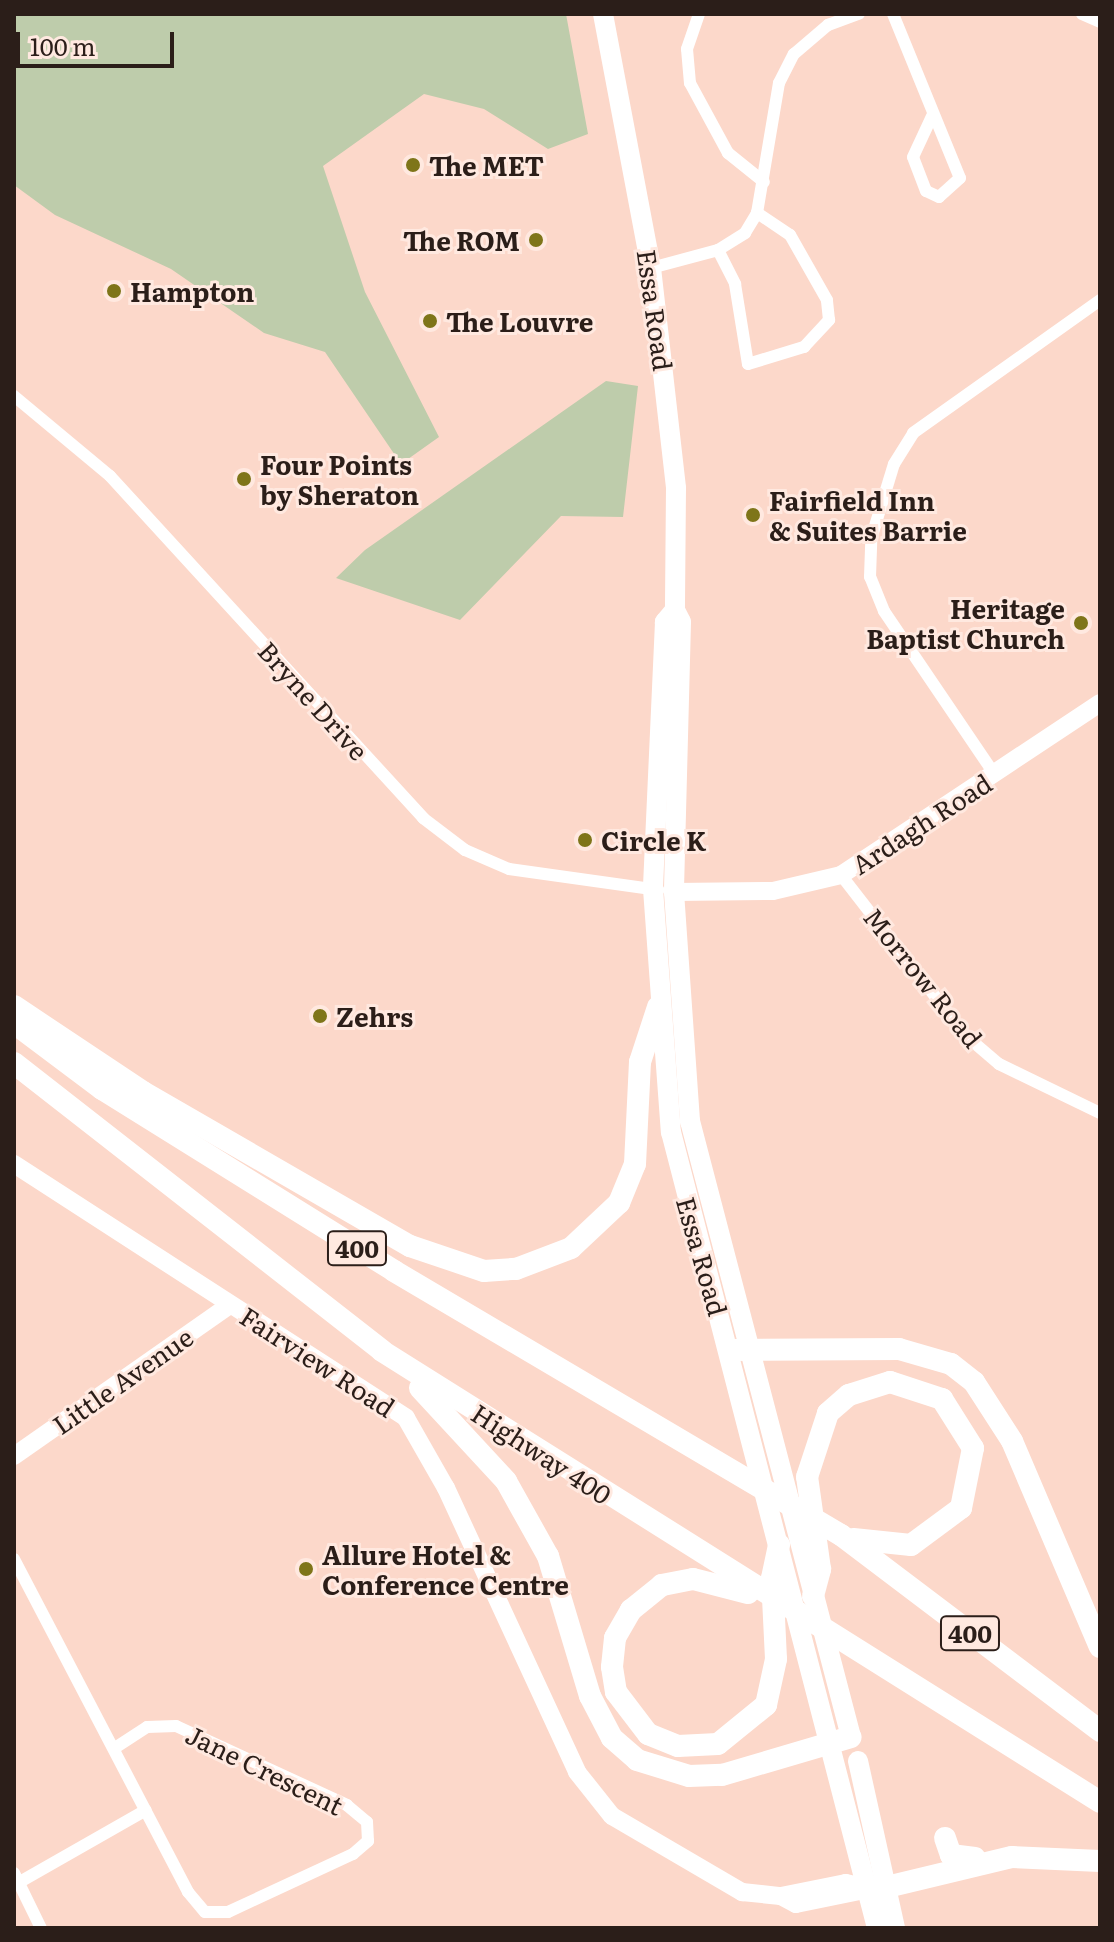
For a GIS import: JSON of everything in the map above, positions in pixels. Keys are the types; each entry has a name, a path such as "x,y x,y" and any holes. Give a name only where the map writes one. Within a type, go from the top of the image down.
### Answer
{"highway":[{"path":"14,1006 143,1092 410,1246 447,1264 516,1269 547,1260 571,1248 619,1203 635,1164 640,1062 658,1007"},
{"name":"400","path":"14,1023 102,1089 394,1271 712,1454 841,1535 1100,1731"},
{"name":"Highway 400","path":"14,1063 382,1351 769,1599 830,1633 1100,1802"},
{"path":"737,1350 899,1349 951,1364 974,1382 1012,1441 1100,1647"},
{"path":"382,1351 506,1481 548,1556 590,1696 620,1745 637,1760 689,1776 722,1775 841,1740"},
{"path":"813,1596 820,1569 807,1477 828,1413 849,1395 890,1382 942,1399 973,1448 961,1508 911,1545 841,1535"},
{"path":"769,1599 693,1579 643,1597 615,1638 616,1692 630,1717 648,1734 699,1747 718,1744 757,1717 774,1690 779,1545"},
{"path":"945,1838 958,1859 1012,1857 1100,1861"},
{"path":"881,1887 1012,1857"}],"main road":[{"name":"Essa Road","path":"603,14 651,268 676,488 675,610 681,622 674,892 690,1121 779,1545 841,1740 895,1928"},
{"name":"Essa Road","path":"675,610 665,622 653,889 658,1007 671,1132 813,1596 841,1740"},
{"name":"Essa Road","path":"858,1761 881,1887 877,1928"}],"street":[{"path":"699,14 687,49 690,83 728,153 764,182"},
{"path":"651,268 718,250 745,233 757,213 779,83 794,54 828,25 859,14"},
{"path":"893,14 932,116 960,178 939,197 926,191 913,157 932,116"},
{"path":"1082,14 1100,22"},
{"path":"718,250 735,284 748,364 804,347 829,320 827,300 790,235 757,213"},
{"path":"995,775 884,611 870,577 871,539 894,464 913,433 1100,300"},
{"name":"Bryne Drive","path":"14,396 110,476 423,818 465,850 509,869 674,892"},
{"name":"Ardagh Road","path":"674,892 773,891 841,875 1100,703"},
{"name":"Morrow Road","path":"841,875 965,1035 999,1064 1100,1113"},
{"name":"Fairview Road","path":"14,1164 406,1418 591,1794 663,1852 742,1892 781,1896 846,1883 881,1887"},
{"name":"Little Avenue","path":"14,1456 230,1305"},
{"name":"Jane Crescent","path":"14,1559 146,1810 205,1912 228,1912 353,1854 368,1841 367,1822 347,1805 176,1726 147,1727 115,1748"},
{"name":"Essa Road","path":"841,1740 858,1761"},
{"path":"41,1928 16,1878 146,1810"}],"green space":[{"path":"14,14 566,14 588,134 548,149 484,109 424,94 323,166 365,292 439,437 401,464 325,352 264,333 171,269 55,215 14,185"},
{"path":"606,381 638,386 623,517 561,516 460,620 336,578 365,550"}],"place":[{"name":"The MET","path":"413,165"},
{"name":"The ROM","path":"536,240"},
{"name":"Hampton","path":"114,291"},
{"name":"The Louvre","path":"430,321"},
{"name":"Four Points by Sheraton","path":"244,479"},
{"name":"Fairfield Inn & Suites Barrie","path":"753,515"},
{"name":"Heritage Baptist Church","path":"1081,623"},
{"name":"Circle K","path":"585,840"},
{"name":"Zehrs","path":"320,1016"},
{"name":"Allure Hotel & Conference Centre","path":"306,1569"}]}
